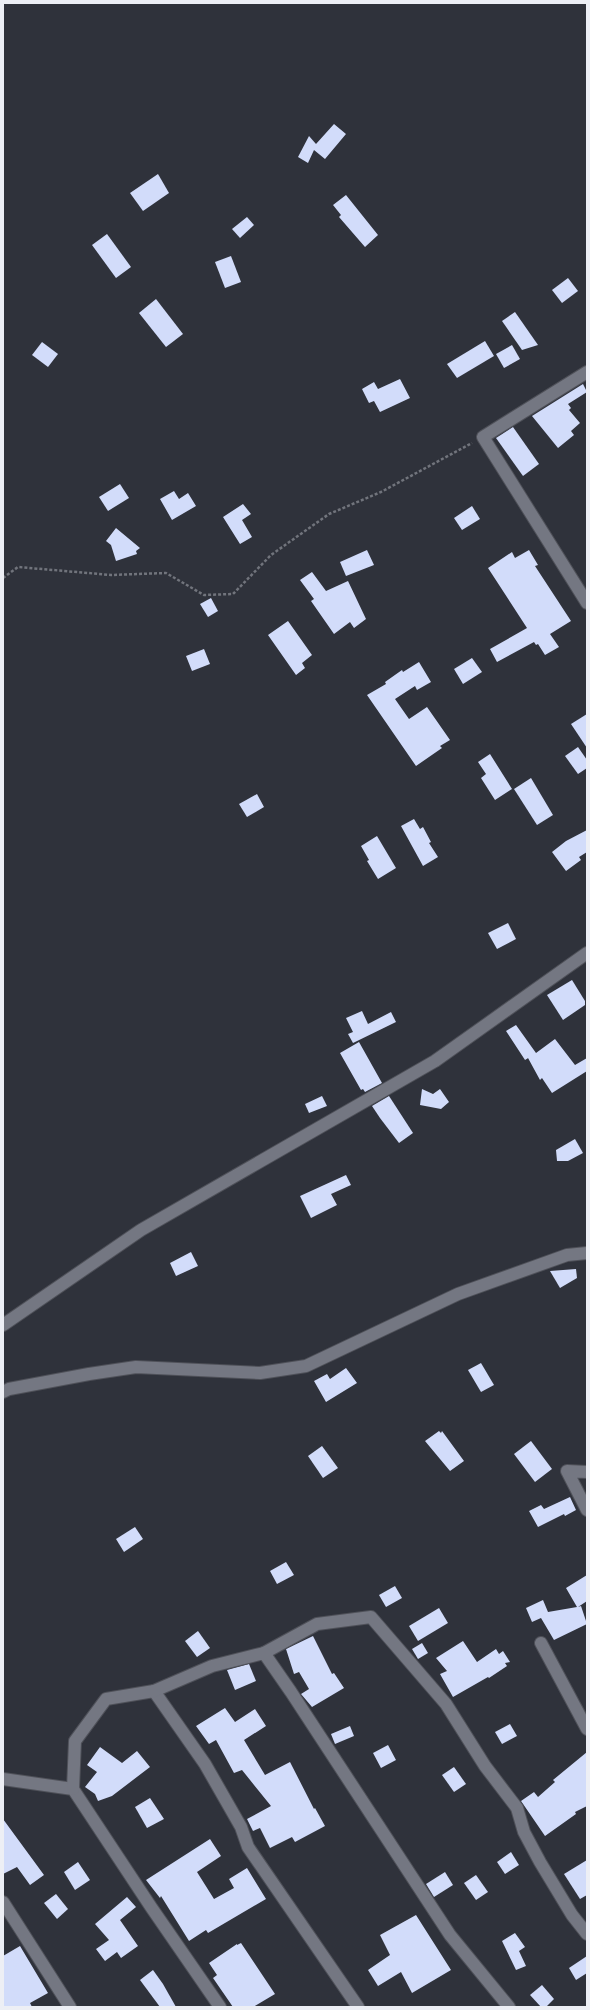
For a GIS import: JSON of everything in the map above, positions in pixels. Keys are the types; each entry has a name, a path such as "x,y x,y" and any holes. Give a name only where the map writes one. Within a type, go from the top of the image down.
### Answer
{"street":[{"path":"587,372 483,437 587,603"},
{"path":"3,1325 141,1230 435,1061 587,953"},
{"path":"3,1392 9,1389 136,1367 260,1374 306,1366 458,1294 567,1255 587,1253"},
{"path":"587,1472 567,1471 587,1510"},
{"path":"220,2007 151,1907 73,1789 75,1741 106,1699 154,1691 212,1666 264,1653 318,1624 371,1617 446,1704 485,1766 517,1808 524,1832 540,1862 572,1915 587,1934"},
{"path":"541,1643 587,1729"},
{"path":"264,1653 450,1935 509,2007"},
{"path":"154,1691 205,1764 241,1827 248,1847 358,2007"},
{"path":"3,1779 73,1789"},
{"path":"3,1902 67,2006"}],"path":[{"path":"3,578 18,567 111,575 166,573 204,595 233,594 271,555 329,514 381,492 483,437"}],"building":[{"path":"334,124 346,134 325,159 314,150 308,163 298,157 309,136 316,144"},
{"path":"158,174 169,193 143,211 130,193"},
{"path":"346,195 378,235 365,247 339,217 341,215 333,205"},
{"path":"247,217 254,225 240,238 232,229"},
{"path":"107,234 131,267 116,278 92,245"},
{"path":"231,256 241,282 225,288 215,262"},
{"path":"568,278 578,291 562,303 552,290"},
{"path":"156,299 183,334 166,347 139,313"},
{"path":"515,312 538,345 522,350 502,321"},
{"path":"485,341 494,356 457,378 447,364"},
{"path":"42,342 58,354 48,367 32,355"},
{"path":"512,345 520,359 504,368 496,354"},
{"path":"400,379 410,398 380,412 374,401 369,403 362,389 374,382 378,389"},
{"path":"583,384 587,392 568,404 571,408 569,410 580,423 571,431 574,435 558,448 532,416"},
{"path":"513,427 539,464 523,476 496,438"},
{"path":"120,484 129,498 108,511 99,497"},
{"path":"174,491 179,499 188,493 196,506 172,520 160,499"},
{"path":"243,504 251,514 242,520 252,537 240,544 223,517"},
{"path":"472,506 480,519 462,530 454,518"},
{"path":"116,528 140,548 136,551 137,554 116,561 111,545 106,541"},
{"path":"367,550 374,565 346,576 340,562"},
{"path":"529,550 538,565 535,566 571,621 550,634 559,647 545,655 538,644 536,645 534,642 497,662 490,649 527,628 488,568 512,552 515,558"},
{"path":"312,572 326,591 348,581 366,619 354,628 350,622 334,634 311,601 314,599 300,580"},
{"path":"211,598 218,611 208,617 200,604"},
{"path":"288,621 312,655 302,663 305,668 296,675 268,635"},
{"path":"204,649 210,664 192,671 186,656"},
{"path":"472,658 482,672 463,684 454,669"},
{"path":"419,662 431,682 417,690 415,686 395,699 409,719 427,707 450,740 440,746 442,748 416,766 367,695 386,684 385,682 402,670 403,672"},
{"path":"587,714 587,748 571,724"},
{"path":"578,747 587,760 587,768 578,774 565,756"},
{"path":"490,754 512,789 495,800 481,778 486,774 478,762"},
{"path":"531,778 553,815 537,825 514,789"},
{"path":"257,794 264,807 247,817 239,804"},
{"path":"414,819 420,829 423,827 431,842 429,843 438,857 423,866 401,826"},
{"path":"587,830 587,852 579,857 581,860 566,871 552,852 566,841"},
{"path":"377,836 396,868 378,879 367,861 369,860 361,846"},
{"path":"508,923 516,939 497,949 488,933"},
{"path":"572,980 585,1001 585,1005 563,1020 547,995"},
{"path":"362,1011 368,1024 391,1012 396,1022 353,1043 348,1034 353,1032 346,1018"},
{"path":"516,1025 536,1053 555,1039 575,1065 587,1058 587,1071 552,1093 542,1078 540,1080 528,1058 525,1060 506,1031"},
{"path":"359,1042 382,1083 365,1092 363,1089 361,1090 340,1053"},
{"path":"422,1089 433,1094 440,1089 449,1102 441,1109 420,1105"},
{"path":"322,1096 327,1106 309,1113 305,1104"},
{"path":"389,1096 413,1133 399,1143 372,1106"},
{"path":"575,1139 583,1153 568,1161 557,1161 556,1150"},
{"path":"346,1175 351,1185 331,1194 337,1205 311,1218 300,1196"},
{"path":"191,1252 198,1266 176,1276 170,1263"},
{"path":"576,1269 577,1278 560,1288 550,1271"},
{"path":"481,1363 494,1385 481,1392 468,1370"},
{"path":"346,1368 357,1383 326,1402 314,1381 327,1374 330,1379"},
{"path":"439,1431 441,1433 442,1431 464,1461 450,1471 425,1441"},
{"path":"531,1441 552,1469 535,1482 514,1454"},
{"path":"322,1446 338,1468 323,1478 308,1456"},
{"path":"570,1497 576,1510 565,1516 564,1514 538,1527 529,1511 541,1505 544,1509"},
{"path":"135,1527 143,1539 124,1552 116,1539"},
{"path":"286,1562 294,1575 277,1584 270,1571"},
{"path":"587,1575 587,1601 578,1607 581,1606 587,1624 554,1640 541,1618 532,1622 526,1608 543,1600 548,1612 577,1607 566,1588"},
{"path":"395,1586 402,1598 386,1607 379,1595"},
{"path":"439,1608 448,1623 418,1641 409,1626"},
{"path":"198,1631 210,1648 197,1657 185,1641"},
{"path":"313,1636 332,1674 334,1673 344,1688 312,1707 301,1694 309,1689 299,1672 294,1674 286,1649"},
{"path":"463,1641 477,1662 496,1649 499,1654 503,1651 510,1662 505,1663 507,1666 489,1678 488,1677 453,1697 440,1674 447,1671 436,1658"},
{"path":"422,1643 428,1653 418,1659 412,1649"},
{"path":"249,1664 256,1681 235,1690 227,1670"},
{"path":"225,1708 235,1722 255,1709 266,1726 244,1740 265,1775 290,1762 314,1809 315,1808 325,1826 295,1842 292,1837 270,1848 260,1828 253,1831 247,1819 271,1806 242,1770 234,1773 216,1740 209,1744 196,1726"},
{"path":"510,1724 517,1736 502,1744 495,1732"},
{"path":"350,1726 354,1736 335,1744 331,1734"},
{"path":"388,1745 396,1760 381,1768 373,1753"},
{"path":"100,1747 122,1763 137,1751 150,1767 112,1796 98,1801 95,1794 85,1787 97,1772 87,1765"},
{"path":"587,1752 587,1806 575,1812 576,1814 545,1836 521,1801 534,1792 538,1797 555,1782 553,1780"},
{"path":"454,1767 466,1784 454,1792 442,1775"},
{"path":"150,1798 164,1819 147,1828 135,1807"},
{"path":"3,1819 44,1875 30,1885 17,1867 3,1874"},
{"path":"210,1839 221,1856 197,1872 214,1899 234,1888 229,1879 247,1868 266,1899 208,1933 206,1930 189,1941 161,1896 160,1898 146,1880"},
{"path":"511,1852 519,1865 505,1874 497,1862"},
{"path":"587,1860 587,1895 580,1899 564,1874"},
{"path":"78,1862 90,1880 75,1890 64,1872"},
{"path":"445,1872 453,1885 434,1897 426,1884"},
{"path":"476,1875 488,1892 476,1900 464,1883"},
{"path":"56,1894 68,1909 57,1919 44,1903"},
{"path":"127,1897 136,1907 120,1920 138,1946 121,1958 117,1952 105,1961 96,1949 109,1940 95,1924"},
{"path":"416,1915 451,1970 412,1993 401,1972 378,1986 368,1970 390,1955 380,1935"},
{"path":"515,1933 525,1947 519,1951 526,1966 516,1970 502,1941"},
{"path":"241,1943 275,1994 253,2007 233,2007 213,1978 217,1975 209,1963 237,1944"},
{"path":"20,1946 48,1993 30,2003 32,2007 3,2007 3,1956"},
{"path":"587,1956 587,1973 576,1980 569,1968"},
{"path":"153,1970 176,2007 160,2007 140,1980"},
{"path":"542,1985 554,1999 546,2007 541,2007 530,1995"}]}
